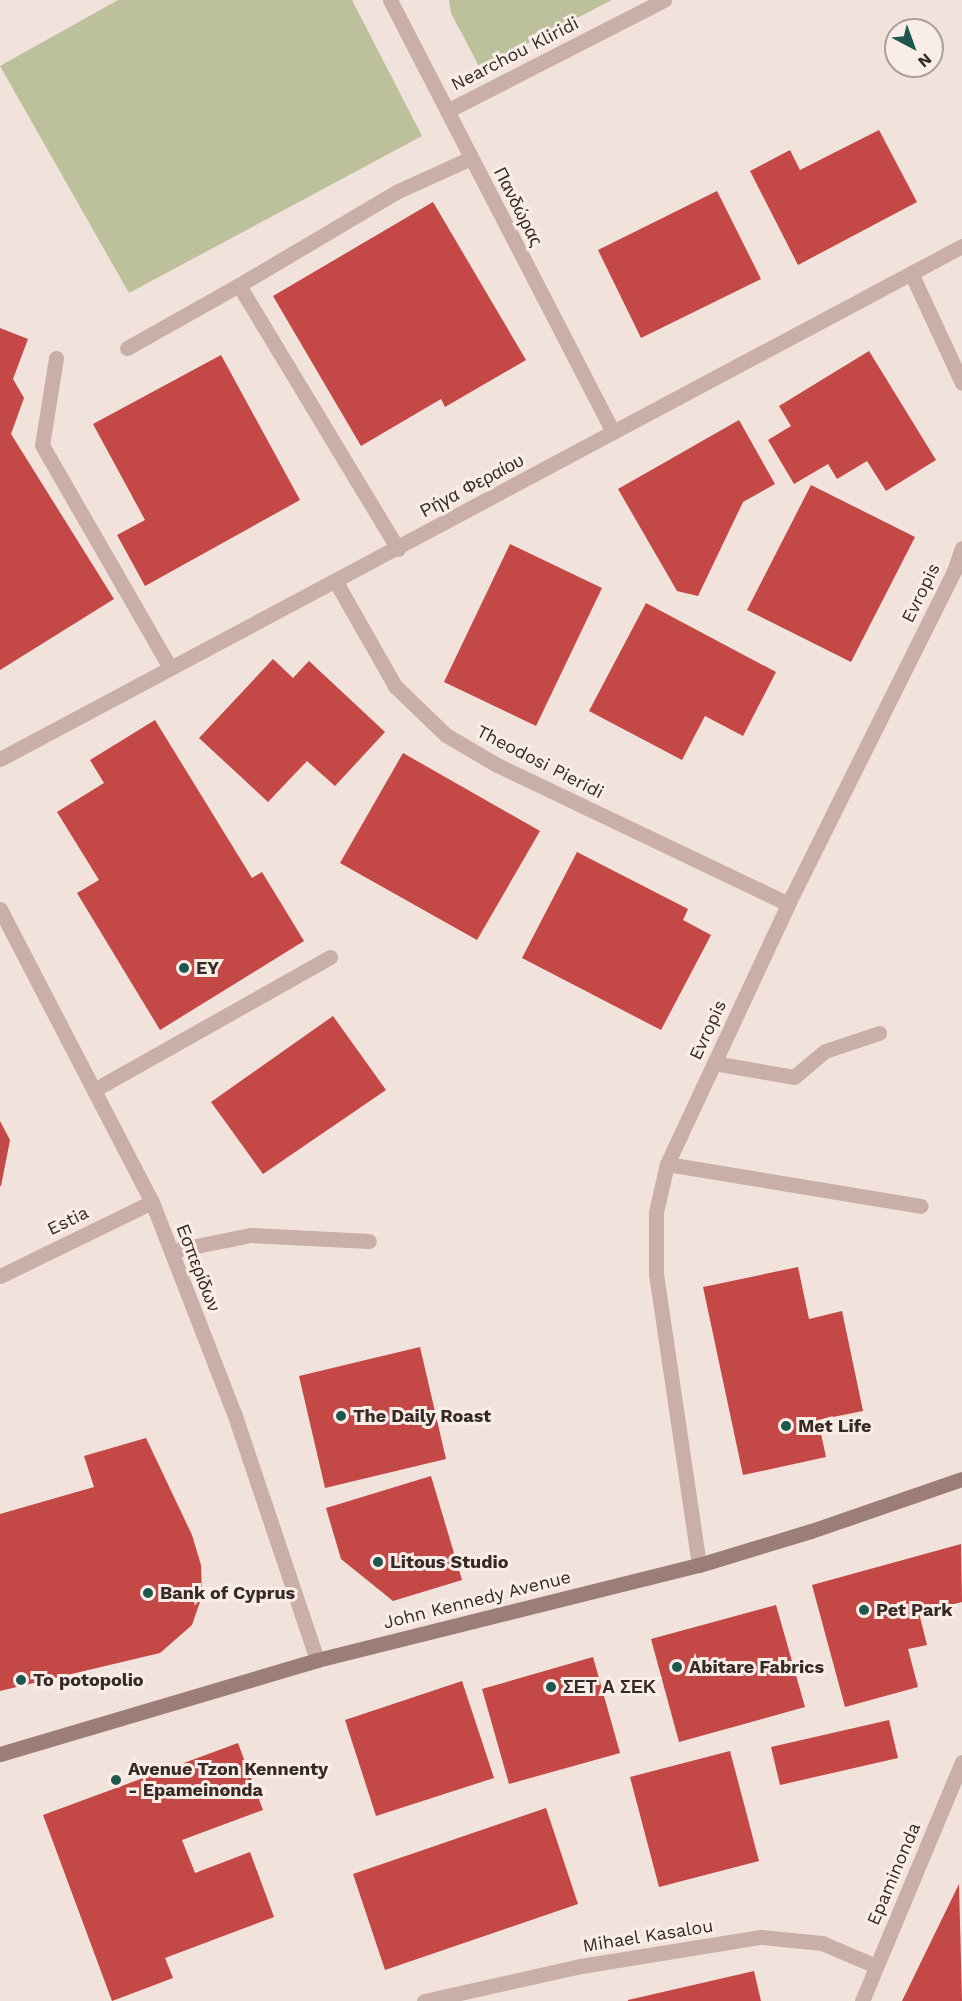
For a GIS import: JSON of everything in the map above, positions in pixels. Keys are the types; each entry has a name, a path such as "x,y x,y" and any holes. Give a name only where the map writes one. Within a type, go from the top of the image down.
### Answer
{"main road":[{"name":"John Kennedy Avenue","path":"0,1754 317,1660 699,1565 812,1531 962,1479"}],"street":[{"name":"Πανδώρας","path":"390,0 613,432"},
{"name":"Nearchou Kliridi","path":"447,111 664,0"},
{"path":"127,348 396,192 471,158"},
{"name":"Ρήγα Φεραίου","path":"0,759 398,549 962,246"},
{"path":"911,273 962,383"},
{"path":"239,285 398,549"},
{"path":"56,358 42,445 170,668"},
{"name":"Evropis","path":"699,1565 656,1274 656,1212 667,1164 788,904 954,572 962,548"},
{"name":"Theodosi Pieridi","path":"336,582 395,686 446,735 497,765 788,904"},
{"name":"Εσπερίδων","path":"0,909 152,1202 234,1413 317,1660"},
{"path":"94,1090 330,957"},
{"path":"714,1063 794,1077 825,1051 879,1033"},
{"path":"667,1164 921,1206"},
{"name":"Estia","path":"0,1276 152,1202"},
{"path":"171,1251 251,1235 369,1241"},
{"name":"Epaminonda","path":"862,2001 962,1762"},
{"name":"Mihael Kasalou","path":"424,2001 581,1966 761,1937 822,1943 876,1966"}],"green space":[{"path":"118,0 352,0 422,136 129,293 0,66"},
{"path":"449,0 612,0 480,68 451,13"}],"building":[{"path":"879,130 917,202 798,265 750,171 790,150 800,170"},
{"path":"717,191 761,279 641,338 598,250"},
{"path":"433,202 526,360 445,407 441,399 361,446 273,296"},
{"path":"0,328 28,339 13,379 24,398 11,434 114,599 0,670"},
{"path":"869,351 936,460 886,491 867,461 837,479 828,464 794,484 768,440 791,426 779,406"},
{"path":"221,355 300,500 145,586 117,535 145,520 93,424"},
{"path":"739,420 775,484 743,502 698,596 677,591 618,489"},
{"path":"811,485 915,537 851,662 747,610"},
{"path":"510,544 602,588 536,726 444,682"},
{"path":"646,603 776,672 743,736 705,716 682,760 589,711"},
{"path":"273,659 293,678 309,661 385,732 335,786 307,761 268,802 199,738"},
{"path":"155,720 252,878 262,872 304,941 160,1030 77,893 99,880 57,812 104,783 90,760"},
{"path":"403,753 540,831 477,940 340,863"},
{"path":"577,852 688,909 683,920 711,935 661,1030 522,958"},
{"path":"333,1016 386,1090 263,1174 211,1102"},
{"path":"0,1121 10,1140 1,1186 0,1186"},
{"path":"798,1267 809,1319 842,1311 863,1411 818,1420 826,1457 743,1475 703,1287"},
{"path":"420,1347 446,1459 325,1488 299,1376"},
{"path":"146,1438 192,1535 201,1565 202,1596 192,1625 160,1653 0,1691 0,1514 94,1487 84,1456"},
{"path":"431,1476 462,1580 393,1601 341,1559 326,1508"},
{"path":"961,1544 962,1602 919,1613 927,1645 908,1649 918,1687 845,1707 812,1585"},
{"path":"776,1605 805,1707 679,1742 651,1639"},
{"path":"593,1657 620,1753 509,1784 482,1689"},
{"path":"462,1681 494,1778 376,1816 345,1720"},
{"path":"889,1720 898,1758 780,1785 771,1747"},
{"path":"238,1743 263,1810 182,1840 195,1873 250,1852 274,1917 165,1958 173,1978 112,2001 43,1815"},
{"path":"730,1751 759,1861 659,1887 630,1777"},
{"path":"546,1808 578,1904 385,1970 353,1874"},
{"path":"959,1884 962,2001 902,2001"},
{"path":"754,1971 761,2001 628,2001 628,2000"}],"place":[{"name":"EY","path":"184,968"},
{"name":"The Daily Roast","path":"341,1416"},
{"name":"Met Life","path":"786,1426"},
{"name":"Litous Studio","path":"378,1562"},
{"name":"Bank of Cyprus","path":"148,1593"},
{"name":"Pet Park","path":"864,1610"},
{"name":"Abitare Fabrics","path":"677,1667"},
{"name":"To potopolio","path":"21,1680"},
{"name":"ΣΕΤ Α ΣΕΚ","path":"551,1687"},
{"name":"Avenue Tzon Kennenty - Epameinonda","path":"116,1780"}]}
